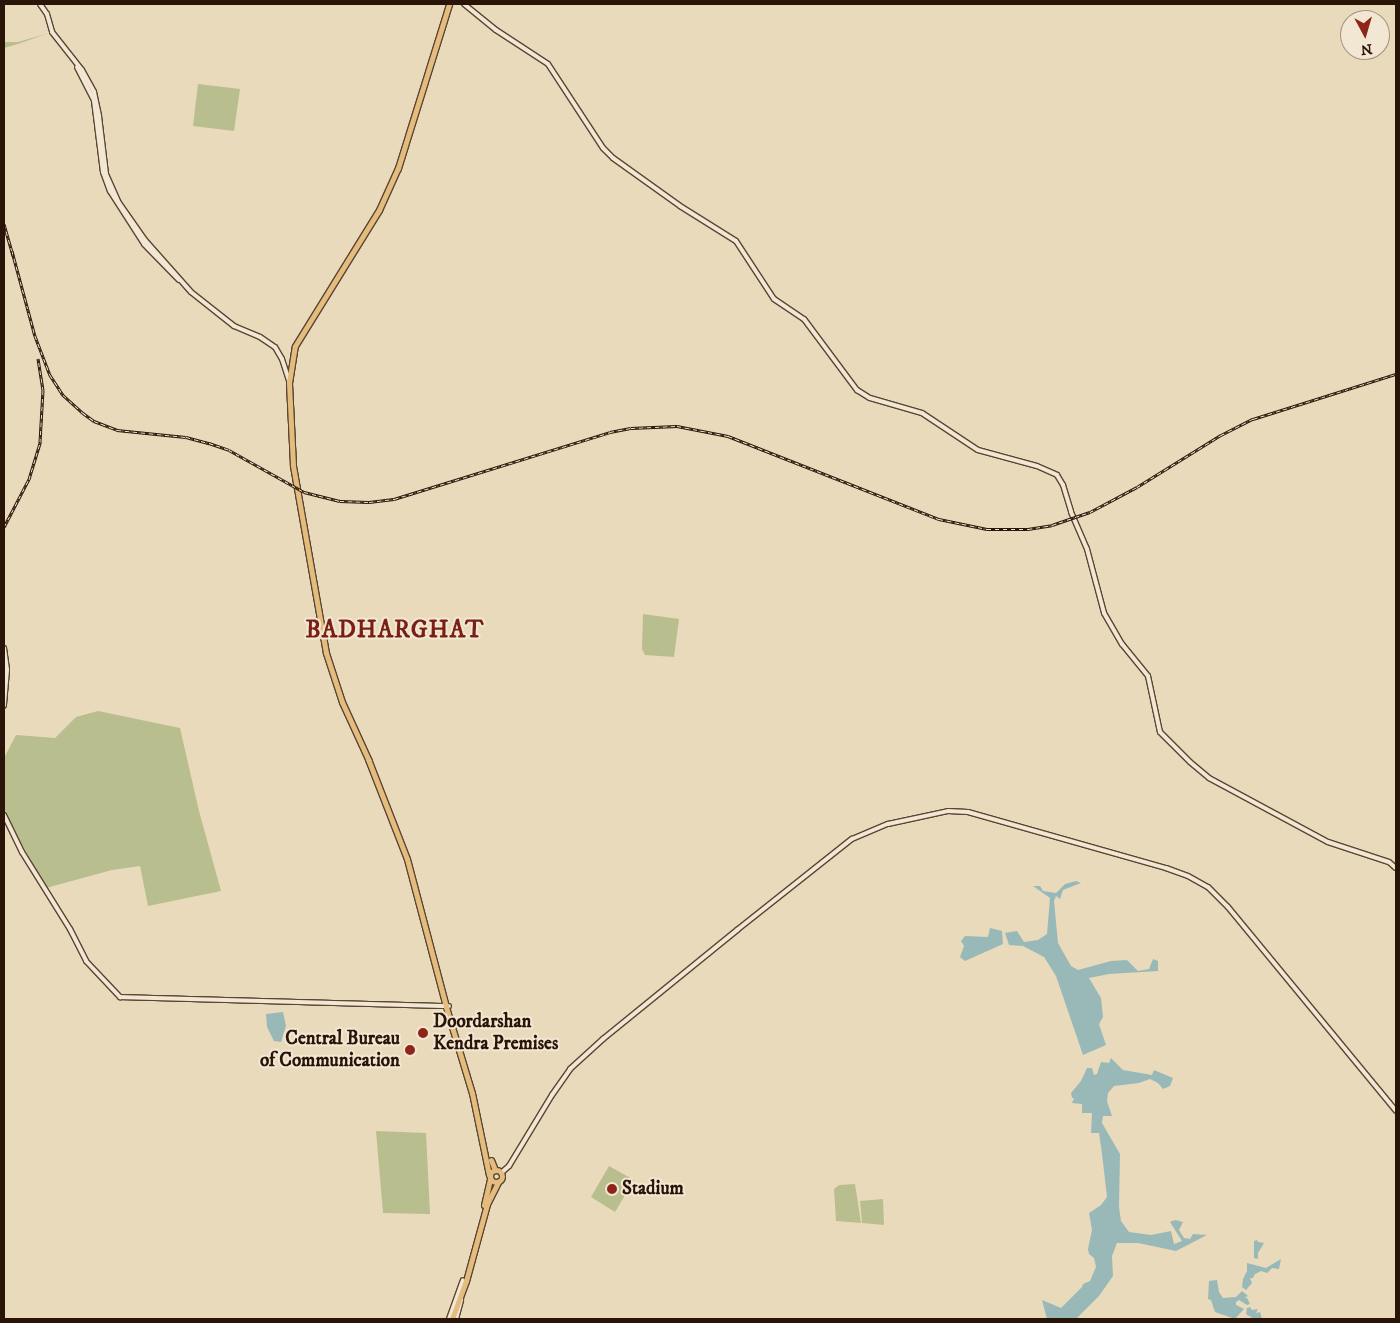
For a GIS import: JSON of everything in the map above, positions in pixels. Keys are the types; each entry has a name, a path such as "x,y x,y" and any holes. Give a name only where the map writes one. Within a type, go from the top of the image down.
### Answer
{"main road":[{"path":"449,4 398,168 379,210 295,346 289,383 290,442 304,540 337,690 410,859 447,1006 478,1116 489,1176 492,1181 498,1182"},
{"path":"447,1006 495,1170 501,1173 501,1179 487,1204 452,1319"},
{"path":"464,1281 489,1176 495,1170"}],"street":[{"path":"40,4 47,14 52,32 87,77 94,92 106,174 118,203 144,241 198,298 234,326 260,337 275,347 282,359 289,383"},
{"path":"464,4 488,25 548,64 603,148 609,154 680,206 736,242 774,299 804,319 856,390 870,398 926,416 984,452 1037,466 1057,475 1063,485 1071,512 1087,549 1104,613 1122,644 1148,676 1160,732 1190,762 1209,778 1328,842 1388,862 1396,868"},
{"path":"4,648 7,670 4,706"},
{"path":"501,1173 509,1166 562,1078 581,1058 737,930 852,839 896,821 948,811 968,812 1166,868 1188,876 1208,887 1228,906 1396,1111"},
{"path":"4,815 22,852 70,929 87,962 120,997 447,1006"},
{"path":"452,1319 464,1281"},
{"path":"452,1319 464,1281"}],"green space":[{"path":"49,33 4,48 4,42 18,42"},
{"path":"198,84 240,89 234,131 193,126"},
{"path":"643,614 679,619 674,657 645,655 642,649"},
{"path":"98,711 180,728 199,811 221,891 148,906 140,866 112,870 46,888 4,812 4,758 16,735 55,738 76,717"},
{"path":"376,1131 426,1133 430,1214 383,1213"},
{"name":"Stadium","path":"609,1166 634,1180 615,1212 591,1197"},
{"path":"855,1184 861,1223 836,1221 834,1189 839,1185"},
{"path":"883,1199 884,1225 862,1223 860,1201"}],"water":[{"path":"1076,881 1081,883 1063,890 1060,899 1056,896 1054,901 1058,943 1071,966 1078,970 1111,961 1127,960 1138,971 1149,969 1153,959 1158,961 1158,971 1109,974 1089,978 1101,998 1103,1017 1099,1024 1106,1045 1083,1055 1056,976 1044,957 1023,946 1009,945 1005,933 1017,931 1024,942 1038,940 1047,934 1050,898 1033,886 1040,886 1043,891 1056,893 1065,884"},
{"path":"990,928 1002,931 1003,944 965,961 960,957 964,946 961,941 965,936 988,937"},
{"path":"283,1012 286,1026 281,1042 274,1041 267,1027 266,1014"},
{"path":"1111,1058 1123,1070 1152,1075 1154,1070 1173,1078 1170,1086 1163,1089 1158,1083 1150,1079 1139,1083 1114,1086 1108,1093 1107,1101 1112,1116 1103,1116 1102,1123 1120,1154 1119,1207 1121,1221 1129,1232 1151,1235 1171,1231 1174,1244 1182,1241 1170,1222 1175,1220 1183,1222 1179,1230 1184,1238 1190,1239 1193,1234 1207,1235 1176,1251 1138,1243 1117,1243 1112,1256 1113,1276 1099,1296 1076,1319 1047,1319 1042,1300 1061,1308 1083,1284 1090,1281 1096,1267 1094,1258 1089,1254 1088,1249 1092,1230 1089,1213 1101,1205 1107,1197 1099,1133 1091,1133 1092,1113 1082,1113 1082,1104 1072,1103 1074,1098 1072,1098 1071,1093 1081,1081 1087,1068 1092,1068 1094,1075 1097,1074 1101,1062 1109,1063"},
{"path":"1257,1240 1264,1243 1258,1253 1258,1259 1254,1258 1254,1241"},
{"path":"1281,1259 1279,1269 1272,1268 1267,1273 1261,1271 1255,1274 1253,1278 1250,1278 1252,1283 1246,1290 1242,1287 1247,1271 1247,1263 1266,1268"},
{"path":"1217,1280 1219,1292 1223,1298 1236,1297 1242,1291 1248,1296 1244,1298 1247,1298 1250,1304 1247,1305 1239,1300 1236,1302 1236,1305 1244,1309 1235,1319 1215,1312 1211,1300 1208,1299 1209,1281"},
{"path":"1250,1307 1252,1310 1258,1309 1256,1313 1260,1312 1262,1319 1254,1319 1246,1314 1247,1308"}],"railway":[{"path":"4,224 13,256"},
{"path":"12,251 35,336 50,375 63,395 83,413 94,421 117,430 186,437 209,443 229,450 304,492 340,501 369,502 394,499 610,432 631,428 677,426 728,436 939,519 987,529 1028,529 1052,525 1090,512 1137,487 1221,435 1253,419 1396,374"},
{"path":"4,527 29,479 40,442 43,390 38,358"}],"place":[{"name":"Doordarshan Kendra Premises","path":"423,1033"},
{"name":"Central Bureau of Communication","path":"410,1050"},
{"name":"Stadium","path":"612,1189"}],"district":[{"name":"BADHARGHAT","path":"395,631"}]}
